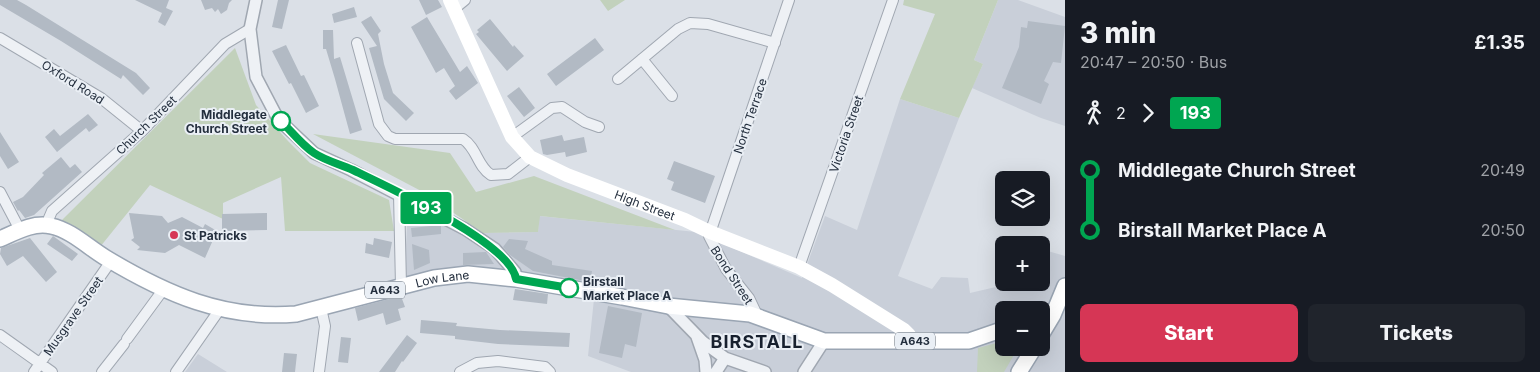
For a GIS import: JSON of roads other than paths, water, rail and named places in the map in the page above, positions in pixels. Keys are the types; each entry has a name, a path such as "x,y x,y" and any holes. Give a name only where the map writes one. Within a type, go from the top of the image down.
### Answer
{"main road":[{"name":"High Street","path":"457,3 512,137 530,157 567,175 799,267 832,284 904,330 909,335 910,341"},
{"path":"0,239 20,230 48,225"},
{"name":"Low Lane","path":"48,225 65,231 112,261 164,290 192,302 244,313 296,314 434,278 468,274 516,279 622,296 668,306 750,314 824,341"},
{"path":"1053,315 1065,286"},
{"name":"A643","path":"824,341 969,341 995,332"},
{"path":"1019,372 1029,356"}],"street":[{"path":"256,0 250,29 256,77 278,119 314,153 399,194 465,229 495,249 515,272 516,279"},
{"name":"North Terrace","path":"710,232 790,0"},
{"name":"Victoria Street","path":"799,267 893,0"},
{"path":"618,79 678,29 690,23 708,24 775,43"},
{"name":"Church Street","path":"48,225 52,211 142,131 225,44 250,29"},
{"name":"Oxford Road","path":"0,38 101,98 142,131"},
{"path":"357,43 379,124 388,136 395,139 463,139 470,143 482,168 491,175 508,174 530,157"},
{"path":"642,59 672,96"},
{"path":"512,137 552,108 562,106 585,122 599,127"},
{"path":"0,192 20,230"},
{"path":"399,194 401,286"},
{"name":"Bond Street","path":"710,232 709,239 726,269 749,298 758,317"},
{"name":"Musgrave Street","path":"37,368 112,261"},
{"path":"102,372 164,290"},
{"path":"668,306 696,335 725,358 765,372"},
{"path":"319,372 325,326 321,308"},
{"path":"176,372 220,309"},
{"path":"0,335 37,368 52,372"},
{"path":"696,335 705,360 706,372"},
{"path":"804,372 824,341"},
{"path":"716,372 725,358"},
{"path":"460,372 476,363 498,361 546,367 550,372"}],"place":[{"name":"Middlegate Church Street","path":"281,121"},
{"name":"St Patricks","path":"174,235"},
{"name":"Birstall Market Place A","path":"569,288"}],"district":[{"name":"BIRSTALL","path":"757,341"}]}
